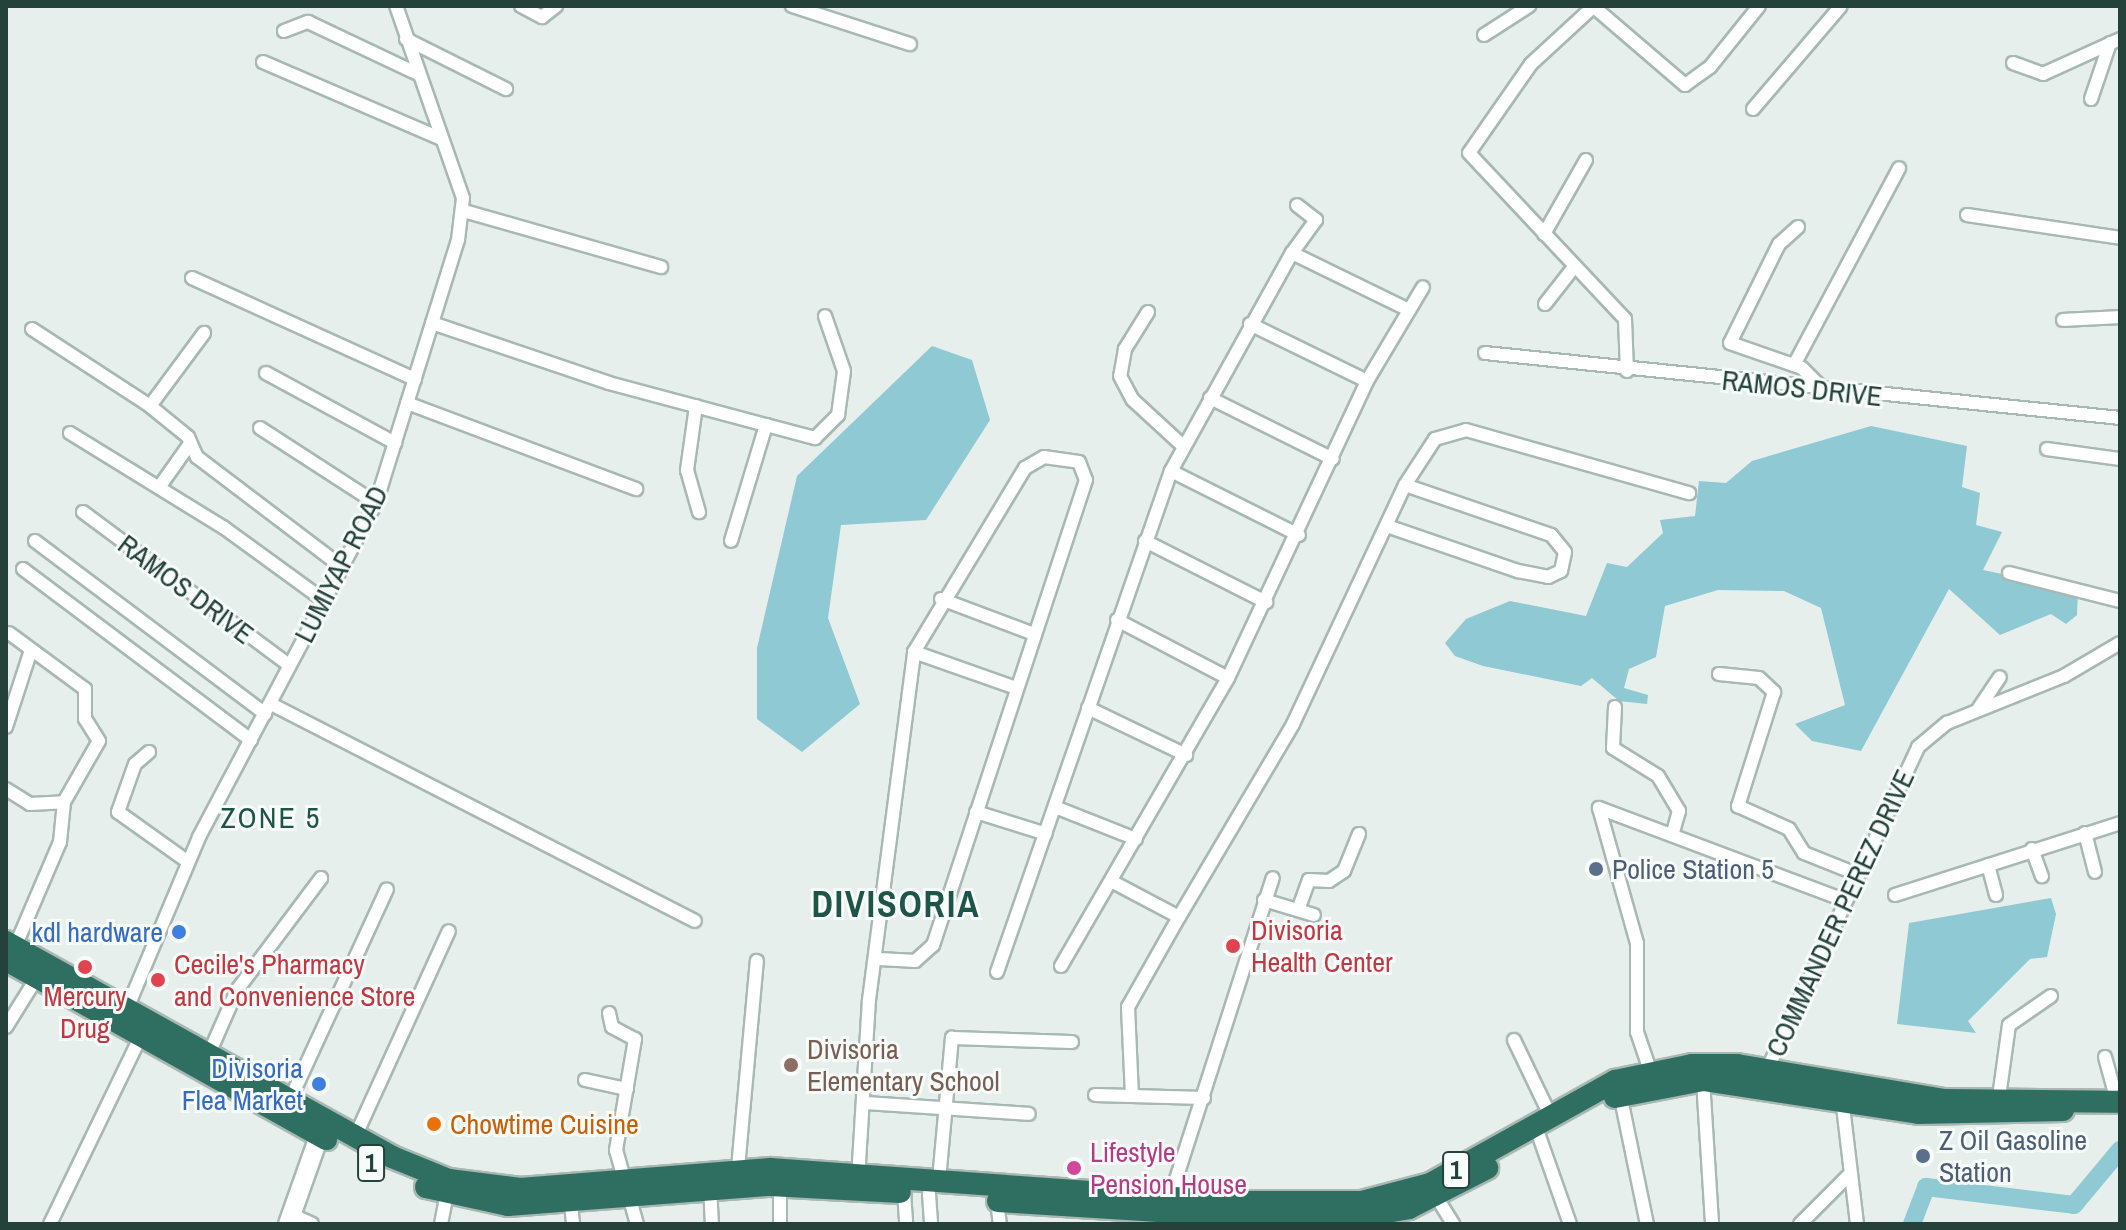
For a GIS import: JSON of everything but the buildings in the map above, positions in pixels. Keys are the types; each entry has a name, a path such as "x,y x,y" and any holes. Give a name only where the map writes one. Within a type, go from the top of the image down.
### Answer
{"highway":[{"name":"1","path":"9,950 36,979 208,1056 289,1102 321,1128 355,1137 448,1188 710,1187 780,1177"},
{"name":"1","path":"9,950 123,1019 140,1038 448,1188 508,1205 572,1214 629,1189 738,1168 780,1177 934,1187 1158,1211 1383,1199 1430,1184 1549,1113 1652,1077 1764,1077 1842,1092 1918,1113 2119,1106"},
{"name":"1","path":"1652,1077 1703,1080 1764,1077"},
{"name":"1","path":"858,1182 904,1192 934,1187 997,1201 1329,1222 1379,1220 1437,1198 1618,1088"},
{"name":"1","path":"1842,1092 1943,1100 1999,1097 2119,1106"}],"street":[{"path":"396,6 464,211 661,267"},
{"path":"521,6 542,17 556,6"},
{"path":"792,6 910,44"},
{"path":"1627,371 1625,319 1475,165 1470,148 1531,64 1594,6 1685,85 1710,67 1759,6"},
{"path":"1753,109 1841,6"},
{"path":"1484,35 1523,7"},
{"path":"284,31 308,22 418,74"},
{"path":"406,39 506,89"},
{"path":"2013,63 2043,74 2115,41"},
{"path":"2091,99 2115,41"},
{"path":"263,62 442,139"},
{"path":"1544,234 1586,160"},
{"path":"1794,365 1899,168"},
{"path":"997,972 1171,471 1250,324 1292,253 1316,220 1297,205"},
{"name":"LUMIYAP ROAD","path":"123,1019 188,862 376,503 464,211"},
{"path":"1967,215 2120,238"},
{"path":"1798,227 1779,244 1730,339 1742,353 1794,365 1823,389"},
{"path":"1292,253 1409,310"},
{"path":"1545,304 1574,267"},
{"path":"192,278 415,379"},
{"path":"1061,966 1228,678 1299,535 1367,381 1423,287"},
{"path":"1148,312 1125,349 1120,376 1133,400 1183,446"},
{"path":"432,323 696,406 815,438 838,415 844,371 825,316"},
{"path":"2063,320 2120,317"},
{"path":"1250,324 1367,381"},
{"path":"32,329 150,406 189,445 343,568"},
{"path":"150,406 204,333"},
{"name":"RAMOS DRIVE","path":"1485,353 1627,371 2120,418"},
{"path":"266,373 395,443"},
{"path":"1210,398 1333,459"},
{"path":"407,403 636,489"},
{"path":"696,406 687,470 699,512"},
{"path":"731,541 766,425"},
{"path":"260,428 376,503"},
{"path":"1132,1096 1128,1007 1293,724 1405,485 1435,439 1466,430 1689,493"},
{"path":"70,433 160,486 325,601"},
{"path":"160,486 189,445"},
{"path":"2047,449 2120,459"},
{"path":"858,1182 869,1000 880,959 914,652 941,599 1031,462 1079,462 1086,480 929,953 915,961 880,959"},
{"path":"1171,471 1299,535"},
{"path":"1387,526 1518,571 1548,577 1561,571 1565,552 1551,535 1405,485"},
{"name":"RAMOS DRIVE","path":"83,512 289,665"},
{"path":"35,541 268,709 695,921"},
{"path":"1145,541 1266,602"},
{"path":"23,569 251,740"},
{"path":"2009,573 2120,601"},
{"path":"941,599 1034,634"},
{"path":"1117,620 1228,678"},
{"path":"9,633 85,689 85,719 99,737 64,802 60,842 9,950"},
{"name":"COMMANDER PEREZ DRIVE","path":"1764,1077 1841,899 1918,747 1979,708 2064,676 2120,643"},
{"path":"6,727 31,650"},
{"path":"914,652 1016,688"},
{"path":"1719,674 1759,678 1774,692 1738,806 1789,829 1804,853 1854,873"},
{"path":"1979,708 2000,677"},
{"path":"1615,707 1615,753 1658,776 1679,811 1672,835"},
{"path":"1088,708 1186,755"},
{"path":"149,752 135,764 118,812 188,862"},
{"path":"6,789 30,804 64,802"},
{"path":"1055,807 1136,839"},
{"path":"1652,1077 1637,1032 1637,943 1599,808 1841,899"},
{"path":"976,812 1046,834"},
{"path":"1895,895 2120,823"},
{"path":"2085,833 2095,872"},
{"path":"1298,910 1309,880 1329,881 1344,871 1359,834"},
{"path":"2032,849 2042,876"},
{"path":"1988,865 1996,895"},
{"path":"208,1056 237,990 321,878"},
{"path":"1158,1211 1204,1098 1273,878"},
{"path":"1111,881 1179,917"},
{"path":"289,1102 387,889"},
{"path":"1264,900 1314,915"},
{"path":"355,1137 449,931"},
{"path":"738,1168 757,961"},
{"path":"6,1027 36,979"},
{"path":"1999,1097 2009,1025 2051,996"},
{"path":"609,1013 612,1027 635,1039 616,1150 637,1224"},
{"path":"50,1224 140,1038"},
{"path":"931,1224 952,1038 1072,1042"},
{"path":"1514,1040 1549,1113"},
{"path":"2105,1057 2119,1106"},
{"path":"585,1080 627,1089"},
{"path":"1703,1080 1712,1224"},
{"path":"1618,1088 1647,1224"},
{"path":"1842,1092 1857,1224"},
{"path":"1095,1095 1204,1098"},
{"path":"864,1103 1029,1114"},
{"path":"312,1224 289,1219 321,1128"},
{"path":"1539,1136 1570,1224"},
{"path":"1800,1224 1850,1174"},
{"path":"780,1177 780,1224"},
{"path":"710,1187 712,1224"},
{"path":"441,1224 448,1188"},
{"path":"904,1192 906,1224"},
{"path":"1437,1198 1453,1224"},
{"path":"997,1201 1000,1224"}],"water":[{"path":"932,346 972,360 990,420 926,520 841,525 828,618 860,704 802,752 757,719 757,648 797,476"},
{"path":"1871,426 1967,446 1962,487 1980,493 1976,525 2002,532 1983,570 2078,590 2077,615 2066,624 2051,614 2000,635 1949,589 1861,751 1812,741 1795,724 1845,705 1821,608 1784,591 1718,590 1665,606 1656,657 1629,669 1624,688 1648,695 1647,704 1619,701 1592,678 1581,686 1483,666 1455,656 1445,643 1466,619 1510,601 1586,616 1607,563 1627,567 1663,533 1660,520 1695,516 1699,481 1726,483 1752,461"},
{"path":"2051,898 2056,914 2047,957 2030,959 1968,1021 1976,1033 1897,1024 1909,923"}],"waterway":[{"path":"1912,1224 1926,1187 2074,1205 2120,1150"}],"place":[{"name":"Police Station 5","path":"1596,869"},
{"name":"kdl hardware","path":"179,932"},
{"name":"Divisoria Health Center","path":"1233,946"},
{"name":"Mercury Drug","path":"85,967"},
{"name":"Cecile's Pharmacy and Convenience Store","path":"158,980"},
{"name":"Divisoria Elementary School","path":"791,1065"},
{"name":"Divisoria Flea Market","path":"319,1084"},
{"name":"Chowtime Cuisine","path":"434,1124"},
{"name":"Z Oil Gasoline Station","path":"1923,1156"},
{"name":"Lifestyle Pension House","path":"1074,1168"}],"district":[{"name":"ZONE 5","path":"271,817"},
{"name":"DIVISORIA","path":"896,905"}]}
